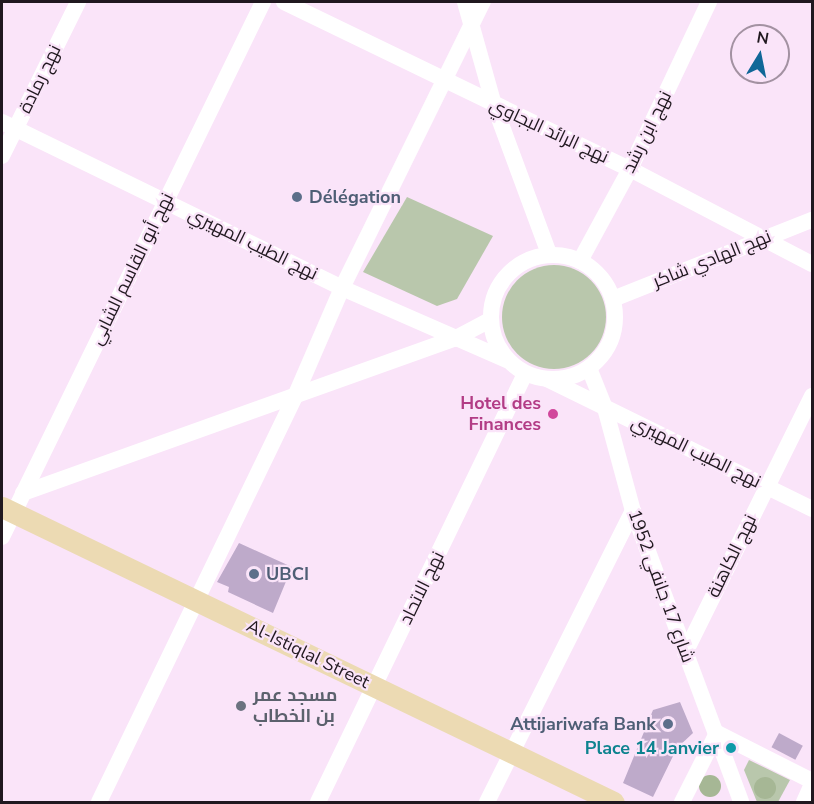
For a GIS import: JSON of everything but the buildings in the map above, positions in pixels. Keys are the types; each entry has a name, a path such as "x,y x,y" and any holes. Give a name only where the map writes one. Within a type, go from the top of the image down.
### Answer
{"main road":[{"name":"Al-Istiqlal Street","path":"7,510 614,802"}],"street":[{"name":"نهج رمادة","path":"2,156 8,125 78,2"},
{"name":"نهج أبو القاسم الشابي","path":"2,537 7,510 23,493 262,2"},
{"name":"نهج الرائد البجاوي","path":"284,2 630,169 759,239 813,264"},
{"path":"465,2 473,21 494,105 549,254"},
{"path":"99,802 297,393 342,288 483,2"},
{"name":"نهج ابن رشد","path":"580,261 630,169 709,2"},
{"name":"نهج الطيب المهيري","path":"8,125 342,288 454,339 507,360"},
{"name":"نهج الهادي شاكر","path":"613,299 759,239 813,220"},
{"path":"549,254 580,261 601,276 613,299 612,337 589,368 576,375 547,379 525,373 507,360 495,342 490,320 492,301 506,275 530,258 549,254"},
{"path":"23,493 297,393 454,339 490,320"},
{"name":"شارع 17 جانفي 1952","path":"589,368 605,408 633,511 741,802"},
{"name":"نهج الاتحاد","path":"318,802 525,373"},
{"name":"نهج الطيب المهيري","path":"547,379 813,509"},
{"name":"نهج الكاهنة","path":"685,653 813,396"},
{"path":"487,802 510,751 633,511"},
{"path":"682,802 717,733 813,782 804,802"}],"green space":[{"path":"407,197 493,236 457,299 437,306 363,272"},
{"path":"554,265 574,269 583,274 597,288 602,297 606,317 602,337 597,346 583,360 574,365 554,369 534,365 525,360 511,346 506,337 502,317 506,297 511,288 525,274 534,269"},
{"path":"749,760 790,780 778,802 757,802 744,770"},
{"path":"710,775 718,778 721,786 718,794 710,797 702,794 699,786 702,778"},
{"path":"765,777 773,780 776,788 773,796 765,799 757,796 754,788 757,780"}],"place":[{"name":"Délégation","path":"297,197"},
{"name":"Hotel des Finances","path":"553,414"},
{"name":"UBCI","path":"254,574"},
{"name":"مسجد عمر بن الخطاب","path":"241,706"},
{"name":"Attijariwafa Bank","path":"668,724"},
{"name":"Place 14 Janvier","path":"731,748"}]}
